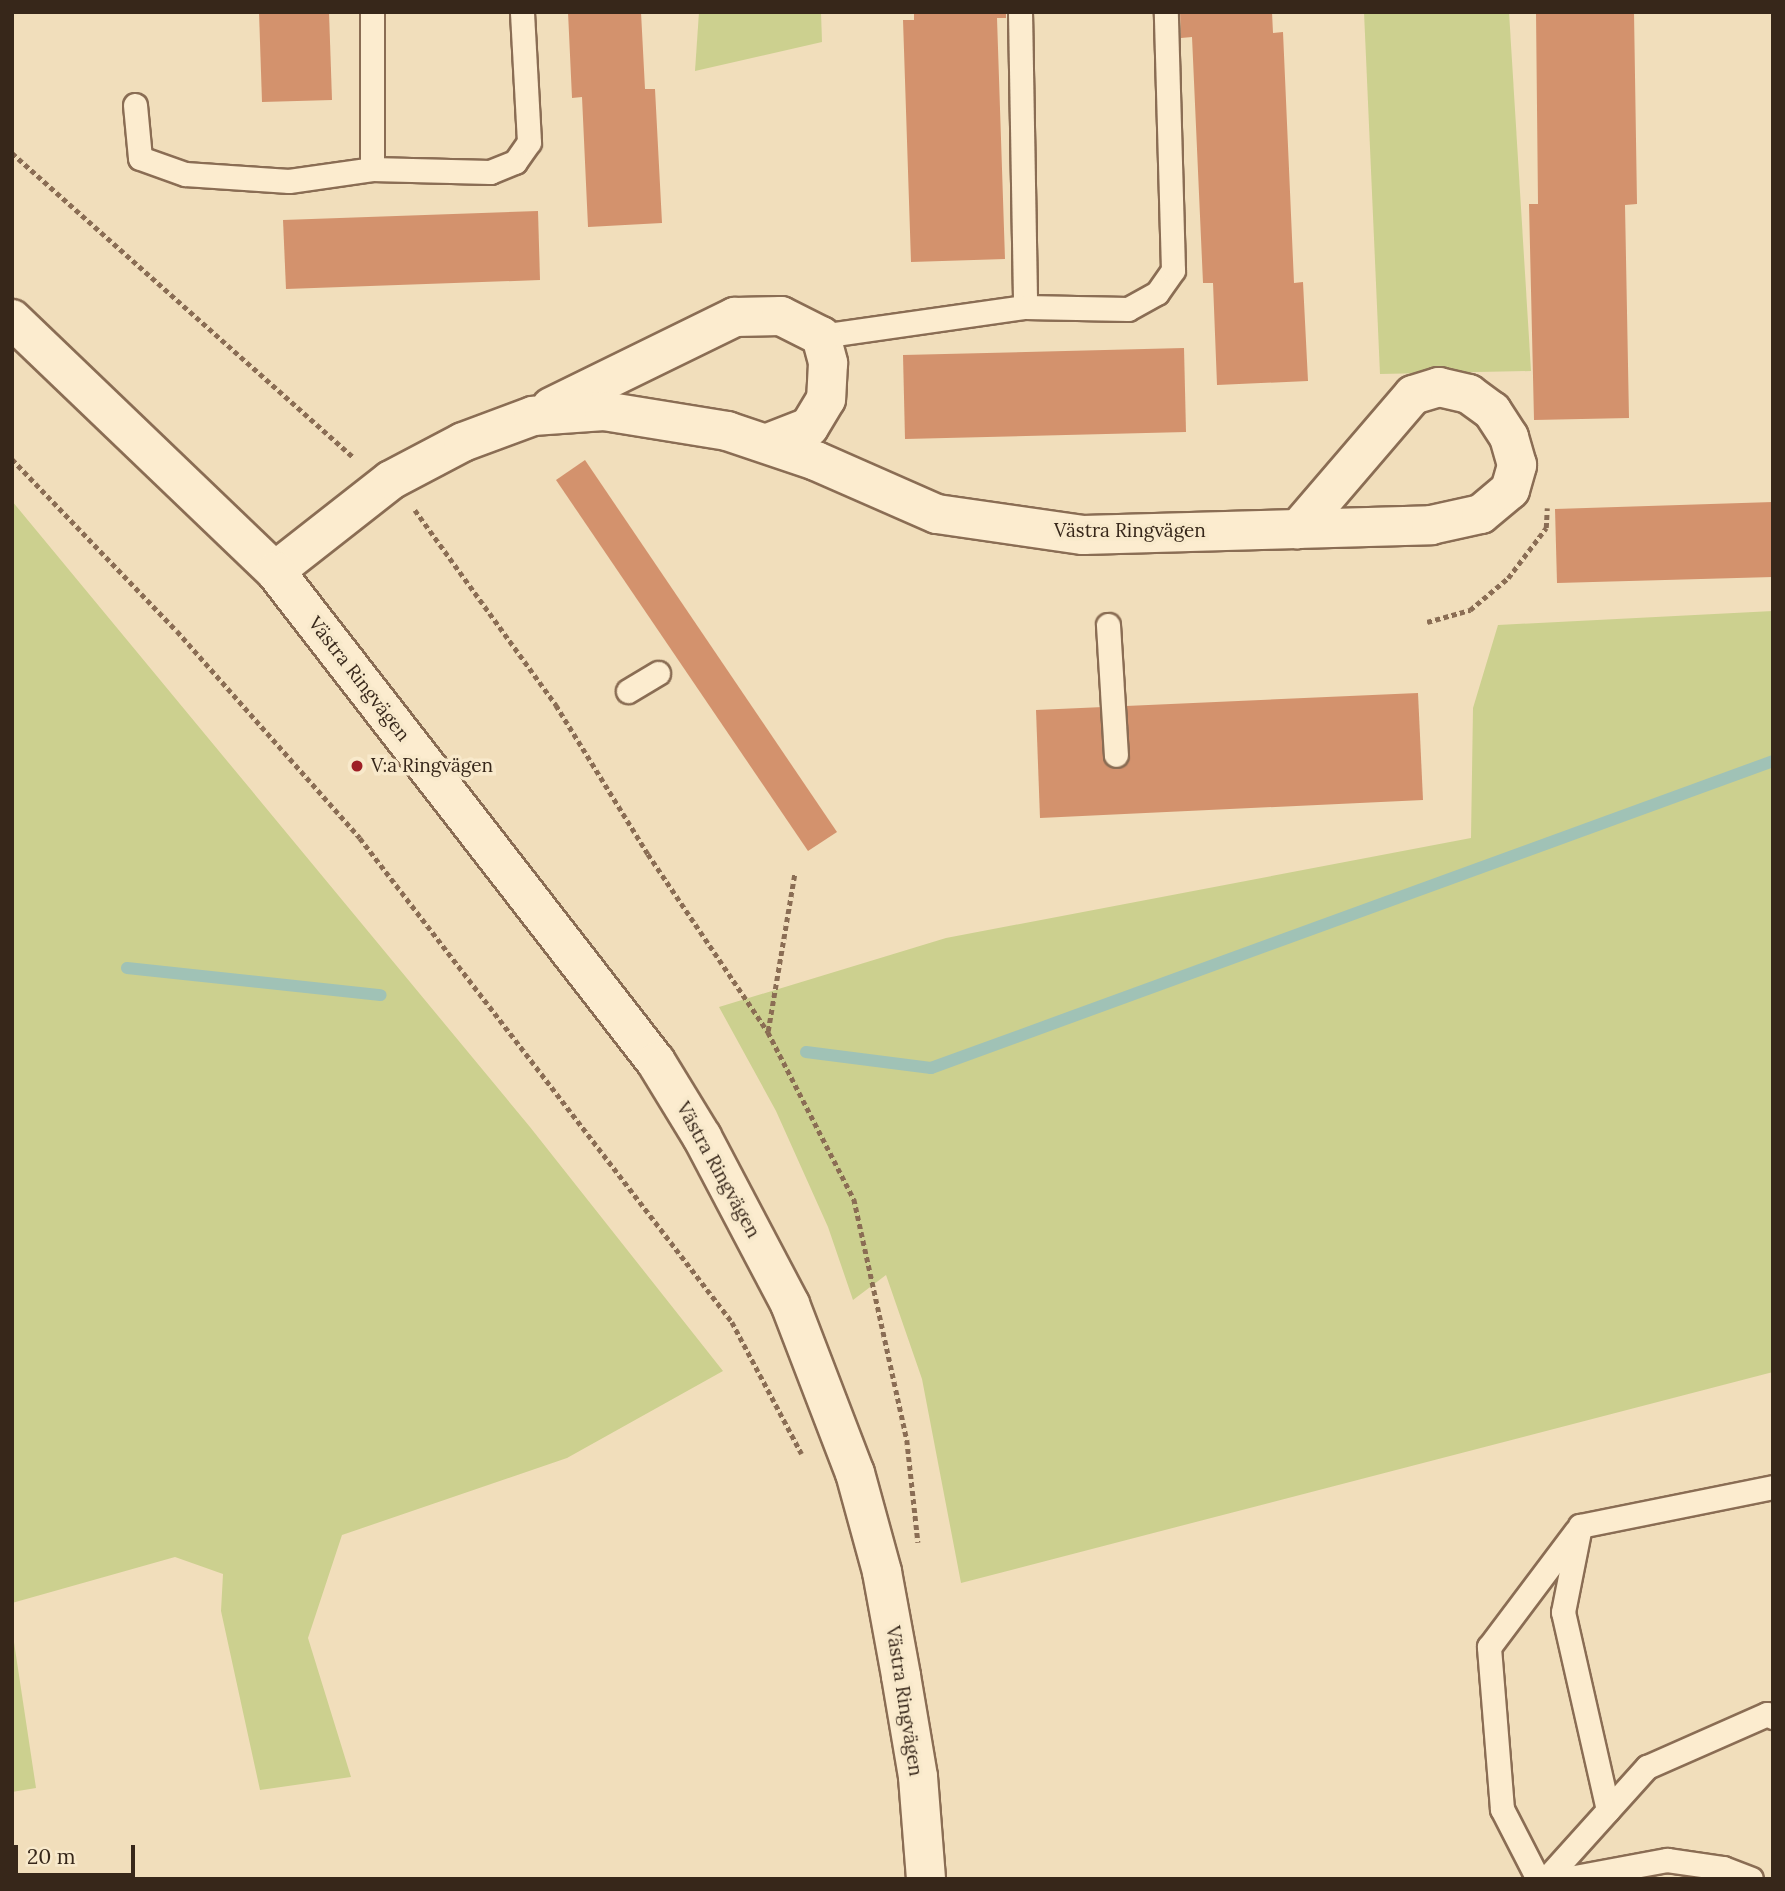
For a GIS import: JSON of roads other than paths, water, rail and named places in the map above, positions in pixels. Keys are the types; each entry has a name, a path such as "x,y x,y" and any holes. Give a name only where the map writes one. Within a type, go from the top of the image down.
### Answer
{"street":[{"name":"Västra Ringvägen","path":"275,571 391,480 463,442 533,416 735,317 781,316 821,337"},
{"name":"Västra Ringvägen","path":"12,319 275,571 656,1062 702,1137 790,1304 855,1473 882,1572 918,1777 926,1879"},
{"path":"768,443 809,427 826,399 828,363 821,337"},
{"name":"Västra Ringvägen","path":"533,416 604,411 674,420 768,443 937,514 1003,526 1083,535 1298,529 1430,525 1481,514 1510,490 1517,465 1509,436 1492,411 1469,394 1439,387 1413,395 1348,465 1298,529"}],"lane":[{"path":"372,12 372,169"},
{"path":"135,106 140,158 185,174 289,181 372,169 491,172 515,162 529,142 522,12"},
{"path":"1020,12 1025,307"},
{"path":"821,337 1025,307 1128,309 1157,293 1173,270 1166,12"},
{"path":"1108,625 1115,755"},
{"path":"628,691 658,673"},
{"path":"1538,1879 1502,1809 1489,1647 1580,1526 1773,1487"},
{"path":"1580,1526 1563,1612 1608,1810"},
{"path":"1546,1879 1647,1767 1771,1712"},
{"path":"1564,1879 1667,1860 1723,1868 1751,1879"}],"waterway":[{"path":"806,1052 931,1068 1773,761"},
{"path":"127,968 381,995"}],"place":[{"name":"V:a Ringvägen","path":"357,766"}]}
